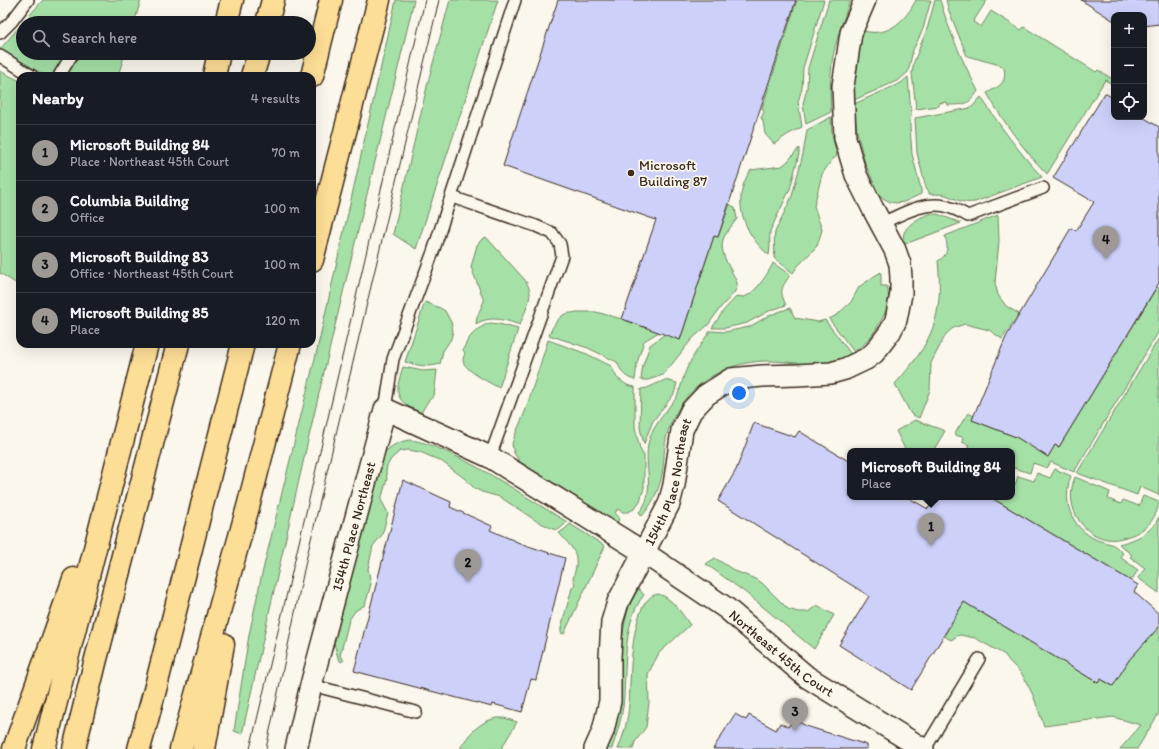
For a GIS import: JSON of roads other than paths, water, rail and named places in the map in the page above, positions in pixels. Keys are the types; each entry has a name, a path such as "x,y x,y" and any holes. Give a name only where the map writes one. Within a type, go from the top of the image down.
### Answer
{"highway":[{"path":"228,16 232,0"},
{"path":"269,16 273,0"},
{"path":"313,72 331,0"},
{"path":"316,245 380,0"},
{"path":"215,72 218,60"},
{"path":"253,72 257,60"},
{"path":"44,749 146,348"},
{"path":"74,749 177,348"},
{"path":"139,749 242,348"},
{"path":"181,749 248,507 289,348"},
{"path":"14,749 123,438"},
{"path":"204,749 248,507"}],"street":[{"name":"154th Place Northeast","path":"296,749 311,685 385,410 490,457 644,552 669,504 674,485 682,430 691,411 706,395 732,379 831,373 845,369 866,359 874,353 887,336 896,320 901,294 900,264 895,250 880,224 856,175 845,138 843,86 850,32 865,0"},
{"path":"595,749 603,731 610,701 612,622 618,602 631,580 644,552"},
{"name":"Northeast 45th Court","path":"644,552 726,608 807,676 924,749"}],"lane":[{"path":"0,33 12,21 28,0"},
{"path":"385,410 393,359 434,252 516,0"},
{"path":"0,56 26,72"},
{"path":"61,72 69,60"},
{"path":"880,224 917,208 931,205 944,206 968,216 1043,188"},
{"path":"452,197 552,233 560,244 562,256 490,457"},
{"path":"924,749 979,659"},
{"path":"311,685 416,712"}],"tram line":[{"path":"250,749 425,0"},
{"path":"266,749 307,556 439,0"}],"place":[{"name":"Microsoft Building 87","path":"631,173"},
{"name":"Microsoft Building 85","path":"1106,259"},
{"name":"Microsoft Building 84","path":"931,546"},
{"name":"Columbia Building","path":"468,582"},
{"name":"Microsoft Building 83","path":"795,731"}]}
